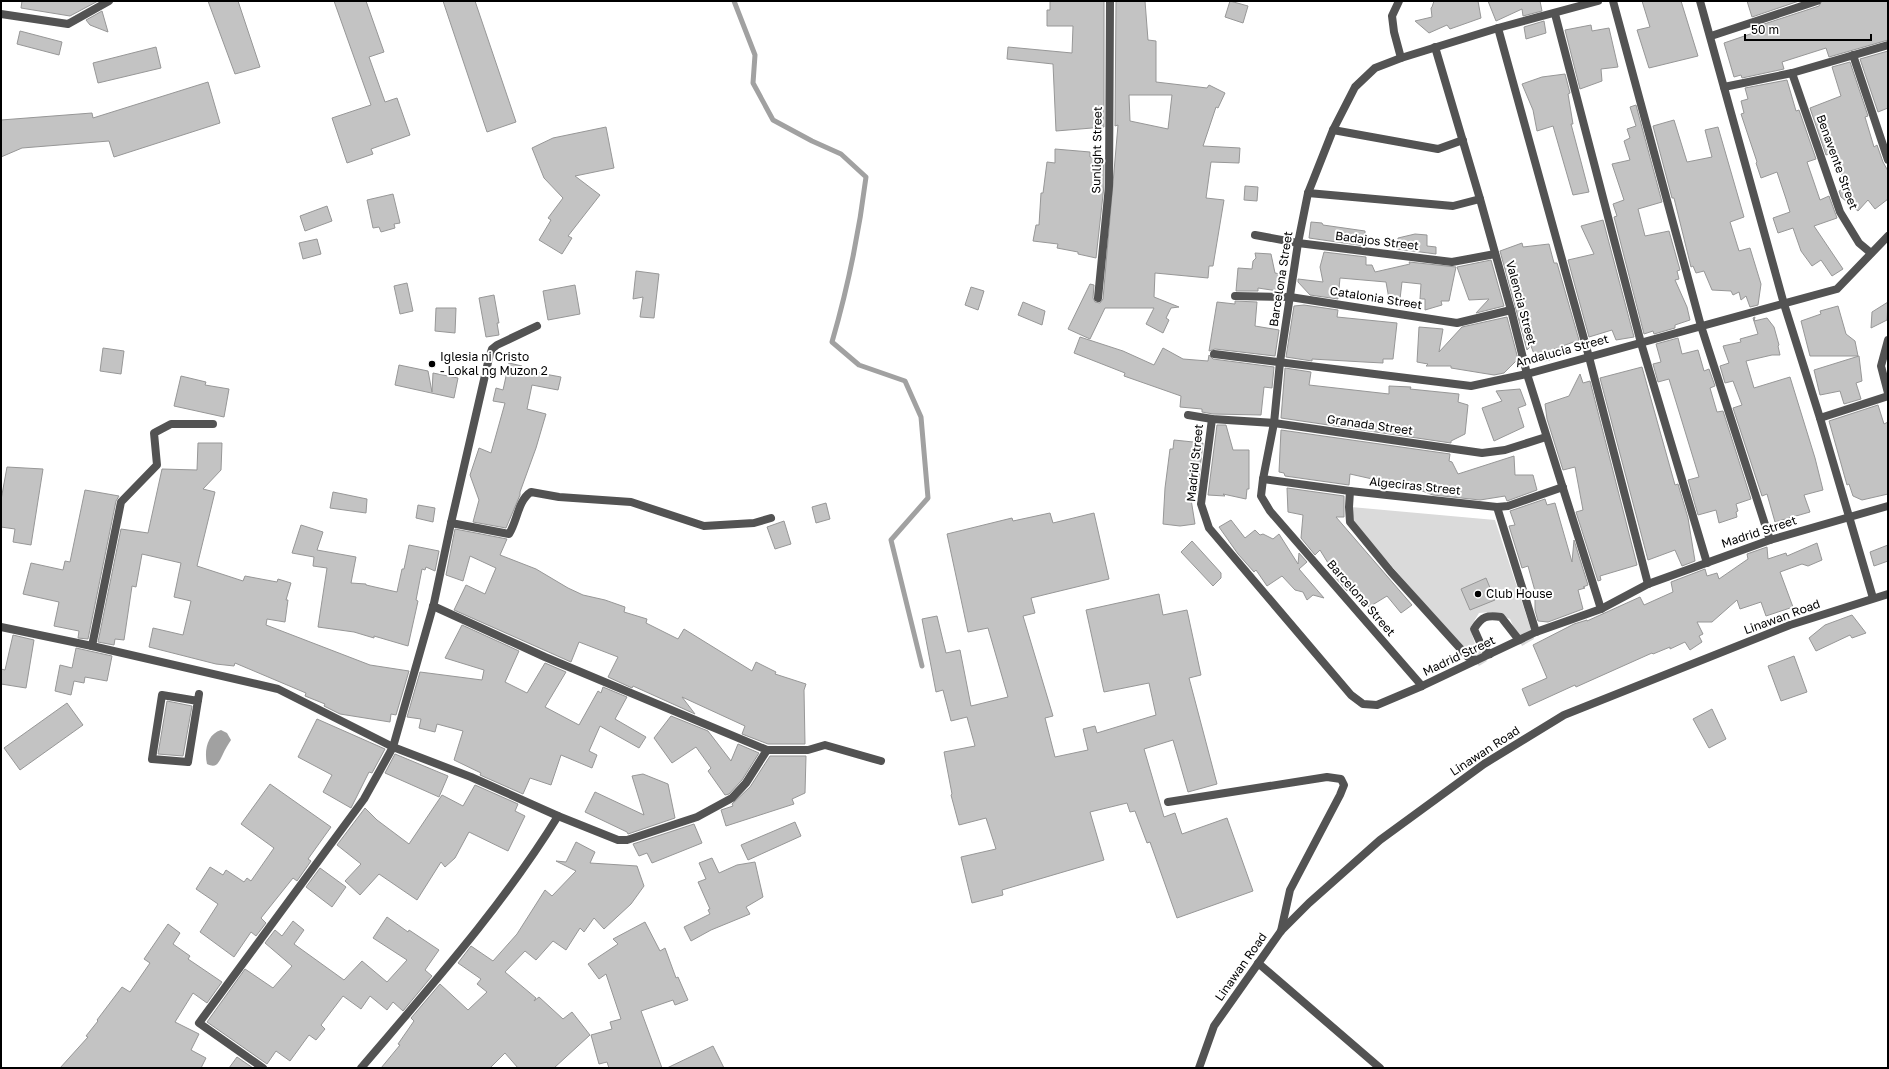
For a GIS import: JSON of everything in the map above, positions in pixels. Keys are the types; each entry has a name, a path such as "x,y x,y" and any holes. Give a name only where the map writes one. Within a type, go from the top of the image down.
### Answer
{"street":[{"path":"1,14 68,24 109,1"},
{"name":"Sunlight Street","path":"1098,298 1109,186 1110,1"},
{"path":"1399,1 1392,16 1394,32 1401,58"},
{"name":"Barcelona Street","path":"1422,686 1270,511 1262,496 1262,478 1274,423 1280,362 1298,243 1308,193 1333,130 1355,87 1374,68 1435,47 1498,28 1556,14 1598,1"},
{"path":"1613,1 1701,326 1770,540"},
{"path":"1700,1 1784,304 1820,418 1873,598"},
{"path":"1710,36 1817,1"},
{"path":"1556,14 1641,343 1707,563"},
{"path":"1498,28 1589,357 1648,584"},
{"path":"1724,87 1792,73 1888,45"},
{"name":"Valencia Street","path":"1435,47 1480,199 1527,374 1601,609"},
{"path":"1853,55 1888,160"},
{"name":"Benavente Street","path":"1792,73 1840,212 1859,243 1871,253"},
{"path":"1333,130 1438,149 1463,140"},
{"path":"1308,193 1453,206 1480,199"},
{"name":"Badajos Street","path":"1255,234 1298,243 1452,262 1495,254"},
{"name":"Andalucia Street","path":"1214,354 1471,386 1527,374 1837,289 1888,236"},
{"name":"Catalonia Street","path":"1235,296 1290,296 1457,324 1511,310"},
{"path":"263,1068 199,1023 364,799 393,747 433,606 492,349 497,345 537,326"},
{"path":"1888,340 1881,366 1888,393"},
{"path":"1820,418 1888,396"},
{"name":"Granada Street","path":"1188,415 1212,419 1274,423 1482,454 1505,450 1546,437"},
{"name":"Madrid Street","path":"1212,419 1201,504 1209,528 1351,695 1363,704 1377,705 1422,686 1536,632 1601,609 1648,584 1770,540 1888,506"},
{"path":"92,646 121,502 158,465 154,433 171,424 213,424"},
{"name":"Algeciras Street","path":"1262,478 1350,491 1497,507 1508,506 1563,486"},
{"path":"1350,491 1350,522 1391,572 1468,657 1476,660"},
{"path":"451,523 509,534 514,528 524,500 531,492 559,497 630,502 704,526 754,523 771,518"},
{"path":"1497,507 1536,632"},
{"name":"Linawan Road","path":"1198,1068 1214,1026 1281,931 1309,903 1380,840 1484,764 1564,715 1790,625 1888,594"},
{"path":"433,606 545,657 767,750 808,750 825,746 881,761"},
{"path":"1490,654 1482,647 1474,629 1480,619 1489,615 1501,617 1519,640"},
{"path":"1,628 92,646 278,690 393,747 471,777 609,838 627,840 697,817 732,798 746,783 767,750"},
{"path":"162,695 198,697 188,762 152,759 162,695"},
{"path":"1168,802 1327,778 1342,779 1344,785 1340,795 1290,890 1281,931"},
{"path":"361,1068 435,982 502,899 536,851 558,816"},
{"path":"1258,962 1380,1068"}],"shaded area":[{"path":"1351,507 1495,520 1534,639 1522,646 1510,619 1492,612 1479,613 1470,628 1475,644 1487,661 1479,666 1355,524"},
{"path":"221,730 227,733 231,740 219,762 213,766 207,764 206,749 212,735"}],"building":[{"path":"22,1 98,1 70,16 21,8"},
{"path":"208,1 238,1 260,67 235,74"},
{"path":"334,1 366,1 384,52 369,57 385,102 397,98 410,135 371,149 373,154 347,163 332,118 371,105"},
{"path":"443,1 475,1 516,122 487,132"},
{"path":"1050,1 1104,1 1104,127 1056,131 1053,64 1007,59 1008,47 1072,53 1073,26 1047,26 1047,10 1050,10"},
{"path":"1116,1 1145,1 1148,40 1156,41 1156,82 1207,88 1209,85 1225,93 1218,108 1216,107 1203,146 1240,148 1239,163 1211,162 1206,198 1224,200 1213,266 1209,266 1208,278 1155,273 1154,297 1179,307 1171,308 1166,318 1169,320 1163,333 1146,324 1154,308 1105,308 1090,339 1068,329 1090,284 1094,285 1093,298 1095,302 1100,303 1103,299 1118,125 1115,126","holes":["1129,95 1172,95 1168,129 1130,121"]},
{"path":"1230,1 1248,6 1243,23 1225,17"},
{"path":"1434,1 1478,1 1481,18 1450,29 1447,25 1429,33 1415,21 1432,17 1431,8"},
{"path":"1488,1 1540,1 1542,11 1523,16 1522,9 1496,21"},
{"path":"1642,1 1681,1 1698,56 1649,68 1637,30 1650,27"},
{"path":"1747,1 1799,1 1752,17"},
{"path":"1822,1 1888,1 1888,40 1829,57 1826,48 1782,62 1784,69 1742,78 1741,75 1734,77 1724,43 1756,32 1755,27 1819,6"},
{"path":"102,11 108,32 90,25 86,20"},
{"path":"1544,21 1546,33 1526,39 1524,27"},
{"path":"1591,25 1592,31 1609,28 1618,67 1601,69 1602,81 1580,89 1565,30"},
{"path":"20,31 62,42 59,55 17,44"},
{"path":"156,47 161,68 98,83 93,63"},
{"path":"1888,51 1888,108 1878,112 1860,59"},
{"path":"1850,62 1868,116 1865,117 1874,147 1877,145 1888,171 1888,199 1875,209 1868,200 1858,211 1841,197 1839,191 1847,187 1833,153 1826,155 1810,108 1841,96 1832,67"},
{"path":"1565,74 1570,93 1568,94 1573,124 1571,124 1589,192 1573,195 1553,126 1537,131 1533,110 1522,84 1542,77"},
{"path":"1787,80 1796,111 1799,110 1816,159 1807,162 1820,200 1829,196 1837,218 1814,226 1843,269 1832,276 1821,260 1812,266 1801,251 1793,228 1778,233 1773,218 1790,212 1786,199 1777,172 1761,178 1741,114 1744,113 1741,101 1748,99 1745,88"},
{"path":"208,82 220,123 114,157 109,141 22,148 1,157 1,120 92,113 93,118"},
{"path":"1636,105 1662,202 1638,209 1645,236 1669,231 1680,270 1677,271 1679,279 1675,280 1687,307 1690,320 1675,325 1675,328 1654,334 1653,331 1644,334 1614,217 1617,216 1613,204 1624,200 1612,164 1630,160 1624,141 1630,138 1627,129 1636,126 1630,107"},
{"path":"1674,120 1687,162 1712,157 1705,130 1718,127 1744,217 1730,222 1739,251 1750,248 1761,284 1758,305 1750,307 1746,296 1741,300 1739,292 1733,295 1731,291 1712,290 1704,271 1696,273 1693,266 1691,267 1674,198 1672,198 1653,126"},
{"path":"606,127 614,168 575,176 600,195 568,236 572,238 562,254 539,240 551,220 548,218 563,198 544,178 532,148 553,138"},
{"path":"1055,149 1090,152 1090,157 1104,158 1104,186 1096,258 1078,254 1078,252 1057,248 1058,244 1033,241 1036,225 1039,225 1041,193 1043,193 1047,162 1055,163"},
{"path":"1245,186 1258,187 1257,201 1244,200"},
{"path":"393,194 400,223 394,224 395,228 381,232 379,227 373,228 367,200"},
{"path":"327,206 332,221 305,231 300,216"},
{"path":"1603,220 1634,337 1616,340 1612,330 1589,337 1568,260 1594,254 1581,226"},
{"path":"1311,222 1365,231 1365,246 1309,238"},
{"path":"1415,234 1427,235 1427,246 1436,247 1436,254 1397,249 1398,238"},
{"path":"317,239 321,254 303,259 299,243"},
{"path":"1522,243 1523,247 1549,244 1554,263 1557,263 1579,340 1549,351 1550,360 1537,362 1531,346 1527,350 1500,251"},
{"path":"1324,252 1366,257 1366,265 1372,265 1375,272 1410,264 1409,262 1456,267 1449,301 1441,301 1442,305 1425,310 1425,299 1420,299 1421,284 1402,282 1400,299 1389,299 1386,282 1340,278 1338,299 1310,295 1298,282 1298,279 1323,282 1320,267"},
{"path":"1255,253 1271,254 1275,273 1280,274 1278,291 1258,288 1258,291 1236,291 1238,268 1252,269 1253,261 1256,258"},
{"path":"1491,260 1504,306 1476,313 1489,299 1469,300 1457,267"},
{"path":"636,271 659,274 654,318 640,317 643,297 633,299"},
{"path":"407,283 413,311 400,314 394,286"},
{"path":"575,285 580,314 548,320 543,291"},
{"path":"971,287 984,291 978,310 965,305"},
{"path":"494,295 499,323 497,323 499,335 486,337 479,298"},
{"path":"1235,301 1257,302 1255,326 1279,330 1275,356 1215,349 1209,351 1217,302 1235,304"},
{"path":"1023,302 1045,311 1042,325 1018,315"},
{"path":"1888,302 1887,320 1871,328 1872,312"},
{"path":"1304,305 1338,310 1337,317 1397,323 1393,359 1383,359 1383,363 1312,359 1312,361 1286,357 1294,306"},
{"path":"1838,306 1846,334 1855,341 1858,356 1810,356 1801,321 1821,314 1820,311"},
{"path":"436,308 456,308 455,333 435,331"},
{"path":"1507,317 1518,359 1504,373 1494,375 1451,368 1451,366 1426,366 1428,364 1417,362 1419,327 1443,329 1439,352 1462,327"},
{"path":"1755,317 1754,321 1767,318 1774,327 1780,355 1772,355 1746,361 1754,388 1790,377 1815,458 1823,490 1804,495 1810,512 1775,522 1767,494 1762,496 1733,408 1742,405 1733,381 1725,383 1720,366 1729,363 1723,346 1741,342 1740,339 1758,334 1753,318"},
{"path":"1080,337 1123,351 1154,365 1163,348 1183,359 1208,361 1209,355 1213,359 1274,367 1272,388 1264,387 1261,415 1213,414 1202,412 1202,409 1180,407 1181,396 1124,376 1125,373 1074,353"},
{"path":"1678,338 1682,354 1698,350 1704,371 1709,369 1715,386 1710,388 1717,412 1723,411 1751,499 1736,504 1738,511 1736,512 1737,517 1719,523 1716,510 1698,515 1688,480 1699,477 1669,379 1658,382 1653,364 1661,362 1656,344"},
{"path":"103,348 124,351 121,374 100,371"},
{"path":"1859,356 1862,381 1856,383 1861,399 1844,404 1840,391 1820,395 1814,370"},
{"path":"509,363 522,366 523,370 561,377 558,390 532,385 527,409 546,414 520,495 506,528 473,522 479,500 470,475 479,448 491,453 505,403 493,401 496,388 503,390"},
{"path":"399,365 428,371 432,392 433,373 458,378 454,398 395,385"},
{"path":"1642,367 1675,485 1678,484 1688,518 1695,561 1682,566 1675,550 1648,560 1600,378"},
{"path":"1285,368 1311,372 1309,385 1389,394 1389,386 1411,387 1410,389 1459,394 1458,402 1468,405 1465,434 1451,441 1451,443 1281,418"},
{"path":"1580,374 1583,383 1590,381 1637,565 1600,576 1601,580 1598,581 1576,512 1583,510 1575,467 1563,470 1547,419 1545,404 1569,396"},
{"path":"181,376 206,382 205,385 229,389 224,417 174,406"},
{"path":"1520,389 1526,405 1518,408 1524,427 1494,441 1482,408 1502,401 1496,391"},
{"path":"1878,405 1884,424 1888,422 1888,494 1862,500 1853,496 1849,484 1847,485 1829,421"},
{"path":"1217,425 1226,425 1233,450 1249,450 1249,489 1247,489 1246,499 1223,494 1225,496 1208,495"},
{"path":"1281,430 1450,454 1449,461 1452,462 1458,474 1514,456 1515,475 1533,475 1537,490 1507,501 1505,496 1480,500 1433,495 1417,489 1350,474 1349,485 1285,476 1284,473 1279,472"},
{"path":"1174,440 1203,443 1197,494 1190,493 1195,524 1180,526 1163,524 1165,488 1170,449 1173,449"},
{"path":"198,443 222,443 221,470 203,489 215,492 197,566 243,581 245,576 277,582 278,579 291,583 286,600 288,600 285,622 267,619 266,625 370,665 409,671 396,715 391,714 390,722 340,714 324,706 325,704 305,696 306,693 235,663 234,666 216,664 149,647 153,628 183,635 191,601 174,597 181,563 142,554 136,587 132,586 124,640 115,639 114,645 98,642 121,529 148,533 162,469 197,470"},
{"path":"7,467 43,469 31,545 13,542 15,529 1,527 1,500"},
{"path":"1287,488 1344,496 1344,517 1336,517 1412,605 1401,613 1387,596 1369,607 1359,595 1357,596 1352,587 1347,591 1335,577 1336,576 1320,550 1315,555 1301,538 1303,515 1288,512"},
{"path":"85,490 119,496 116,501 88,639 78,638 79,631 54,626 59,602 23,594 31,563 63,570 65,561 70,562"},
{"path":"333,492 367,499 366,513 330,508"},
{"path":"1545,499 1547,505 1555,503 1572,562 1574,540 1588,585 1583,587 1585,588 1578,590 1583,609 1548,622 1538,621 1535,610 1535,591 1528,566 1522,568 1509,526 1515,525 1510,511"},
{"path":"826,503 830,519 816,523 812,507"},
{"path":"418,505 435,508 433,522 416,518"},
{"path":"1050,513 1053,523 1094,513 1109,579 1031,598 1035,613 1023,616 1053,716 1045,718 1055,757 1088,750 1083,729 1095,726 1097,733 1156,715 1149,683 1104,692 1086,610 1159,594 1163,615 1187,610 1201,675 1189,678 1217,784 1188,792 1173,740 1144,749 1164,817 1175,813 1182,834 1227,818 1253,891 1177,918 1150,842 1147,843 1135,811 1130,812 1127,803 1090,812 1104,860 1002,890 1003,895 972,903 961,857 996,849 986,818 959,825 951,795 944,752 975,746 967,717 951,721 943,690 936,692 922,619 937,616 946,653 960,650 971,706 1008,697 988,628 968,632 947,534 1012,518 1013,521"},
{"path":"1231,520 1245,538 1255,530 1260,535 1263,534 1273,539 1279,534 1298,564 1299,553 1307,562 1299,569 1324,598 1313,595 1307,600 1303,592 1295,590 1282,576 1267,586 1256,570 1254,572 1238,554 1219,527"},
{"path":"784,521 791,544 775,549 767,527"},
{"path":"301,525 323,532 317,550 356,557 351,583 366,584 397,592 409,545 439,551 435,571 426,567 425,570 422,569 416,600 418,601 408,646 374,636 374,638 354,632 318,627 327,568 313,566 314,557 292,553"},
{"path":"455,529 507,539 500,555 536,569 568,588 583,595 605,600 625,607 624,612 647,619 646,623 678,639 684,629 752,671 756,662 776,672 775,674 806,684 804,690 805,744 768,744 742,734 745,726 682,697 695,714 633,686 632,688 608,677 618,657 579,642 571,662 454,610 466,585 485,594 496,568 470,556 463,581 446,575"},
{"path":"1192,541 1221,573 1221,578 1213,586 1181,552"},
{"path":"1817,543 1822,560 1808,566 1802,564 1780,572 1793,607 1766,616 1761,602 1740,609 1737,600 1712,622 1697,622 1703,634 1699,636 1702,642 1690,650 1685,642 1670,649 1670,647 1653,654 1652,653 1529,706 1522,689 1547,678 1533,645 1574,624 1587,621 1640,597 1644,605 1673,592 1671,582 1705,569 1707,576 1717,573 1719,579 1748,559 1747,554 1767,547 1768,559 1786,553 1787,556"},
{"path":"1888,545 1888,561 1874,566 1870,552"},
{"name":"Club House","path":"1486,578 1495,600 1470,610 1461,589"},
{"path":"1852,615 1866,633 1852,638 1850,635 1816,651 1809,638 1825,625"},
{"path":"462,625 519,651 505,682 527,693 545,663 566,672 545,707 579,725 598,691 601,693 603,687 627,697 615,719 646,737 639,748 600,726 589,751 597,755 592,768 561,755 551,785 530,778 523,794 480,775 481,773 454,760 463,731 437,724 435,732 419,728 421,719 407,717 420,672 482,680 484,670 445,658"},
{"path":"13,635 34,640 26,688 1,684 1,669 5,670"},
{"path":"76,648 112,656 107,681 85,677 84,683 74,681 71,695 55,691 60,665 72,668"},
{"path":"1794,656 1807,692 1781,701 1768,666"},
{"path":"167,701 192,706 183,756 158,754"},
{"path":"67,703 83,725 20,770 4,748"},
{"path":"1712,709 1726,739 1709,748 1693,719"},
{"path":"671,716 708,731 731,761 738,744 759,753 742,780 729,794 725,795 708,771 711,768 696,747 672,763 654,738"},
{"path":"317,719 385,749 372,773 369,772 351,808 323,792 332,775 298,757"},
{"path":"395,754 448,776 439,797 385,773"},
{"path":"770,756 806,756 805,793 792,799 794,804 726,826 721,810 733,806 732,804 750,787"},
{"path":"643,774 668,784 675,818 628,834 627,832 585,812 595,792 644,815 632,776"},
{"path":"270,784 331,827 308,859 311,861 297,881 293,878 261,918 266,923 256,936 251,932 234,957 200,932 218,904 196,889 210,867 223,875 226,870 244,882 247,878 251,881 274,848 241,824"},
{"path":"475,785 518,804 515,811 525,816 508,851 469,832 455,858 445,867 441,862 417,900 379,874 360,895 345,881 361,864 337,845 365,808 377,820 409,844 442,795 463,806"},
{"path":"795,822 801,836 748,860 741,845"},
{"path":"694,824 702,843 652,863 647,853 639,856 633,844"},
{"path":"576,842 595,852 590,863 637,866 644,886 631,904 604,929 594,918 584,932 580,928 566,950 553,941 536,960 525,951 505,972 536,998 534,1001 539,997 563,1019 572,1012 590,1035 554,1068 518,1068 505,1053 490,1068 381,1068 400,1045 398,1044 414,1021 411,1018 440,984 468,1010 487,992 477,984 481,979 458,963 471,946 493,961 517,934 545,890 552,896 576,871 556,861 566,862"},
{"path":"712,858 719,873 737,865 755,862 763,897 746,907 750,914 711,930 691,941 684,927 710,914 708,910 710,909 698,882 706,879 699,863"},
{"path":"320,868 346,887 332,907 306,887"},
{"path":"387,917 408,932 409,930 439,950 425,970 432,976 403,1011 393,1002 387,1010 370,996 361,1009 343,996 321,1025 325,1029 316,1040 309,1035 290,1061 276,1051 267,1064 207,1022 245,969 273,988 292,966 265,943 275,930 282,936 293,921 304,930 294,944 344,980 362,961 387,982 407,960 373,938"},
{"path":"645,922 660,951 665,948 676,978 678,977 688,1000 675,1005 673,1000 641,1011 662,1068 609,1068 607,1062 599,1064 591,1035 612,1029 610,1022 621,1019 606,974 599,979 588,964 618,944 613,939"},
{"path":"168,924 180,933 173,944 190,956 188,959 222,982 207,1003 193,993 175,1022 199,1034 191,1050 206,1058 201,1068 60,1068 88,1037 86,1036 122,987 130,992 150,963 144,959"},
{"path":"713,1046 724,1068 667,1068"},
{"path":"237,1057 253,1068 229,1068"}],"waterway":[{"path":"734,1 755,55 753,83 773,120 812,141 841,154 866,177 852,260 832,342 859,365 905,381 921,417 928,498 891,540 922,666"}],"place":[{"name":"Iglesia ni Cristo - Lokal ng Muzon 2","path":"432,364"},
{"name":"Club House","path":"1478,594"}]}
